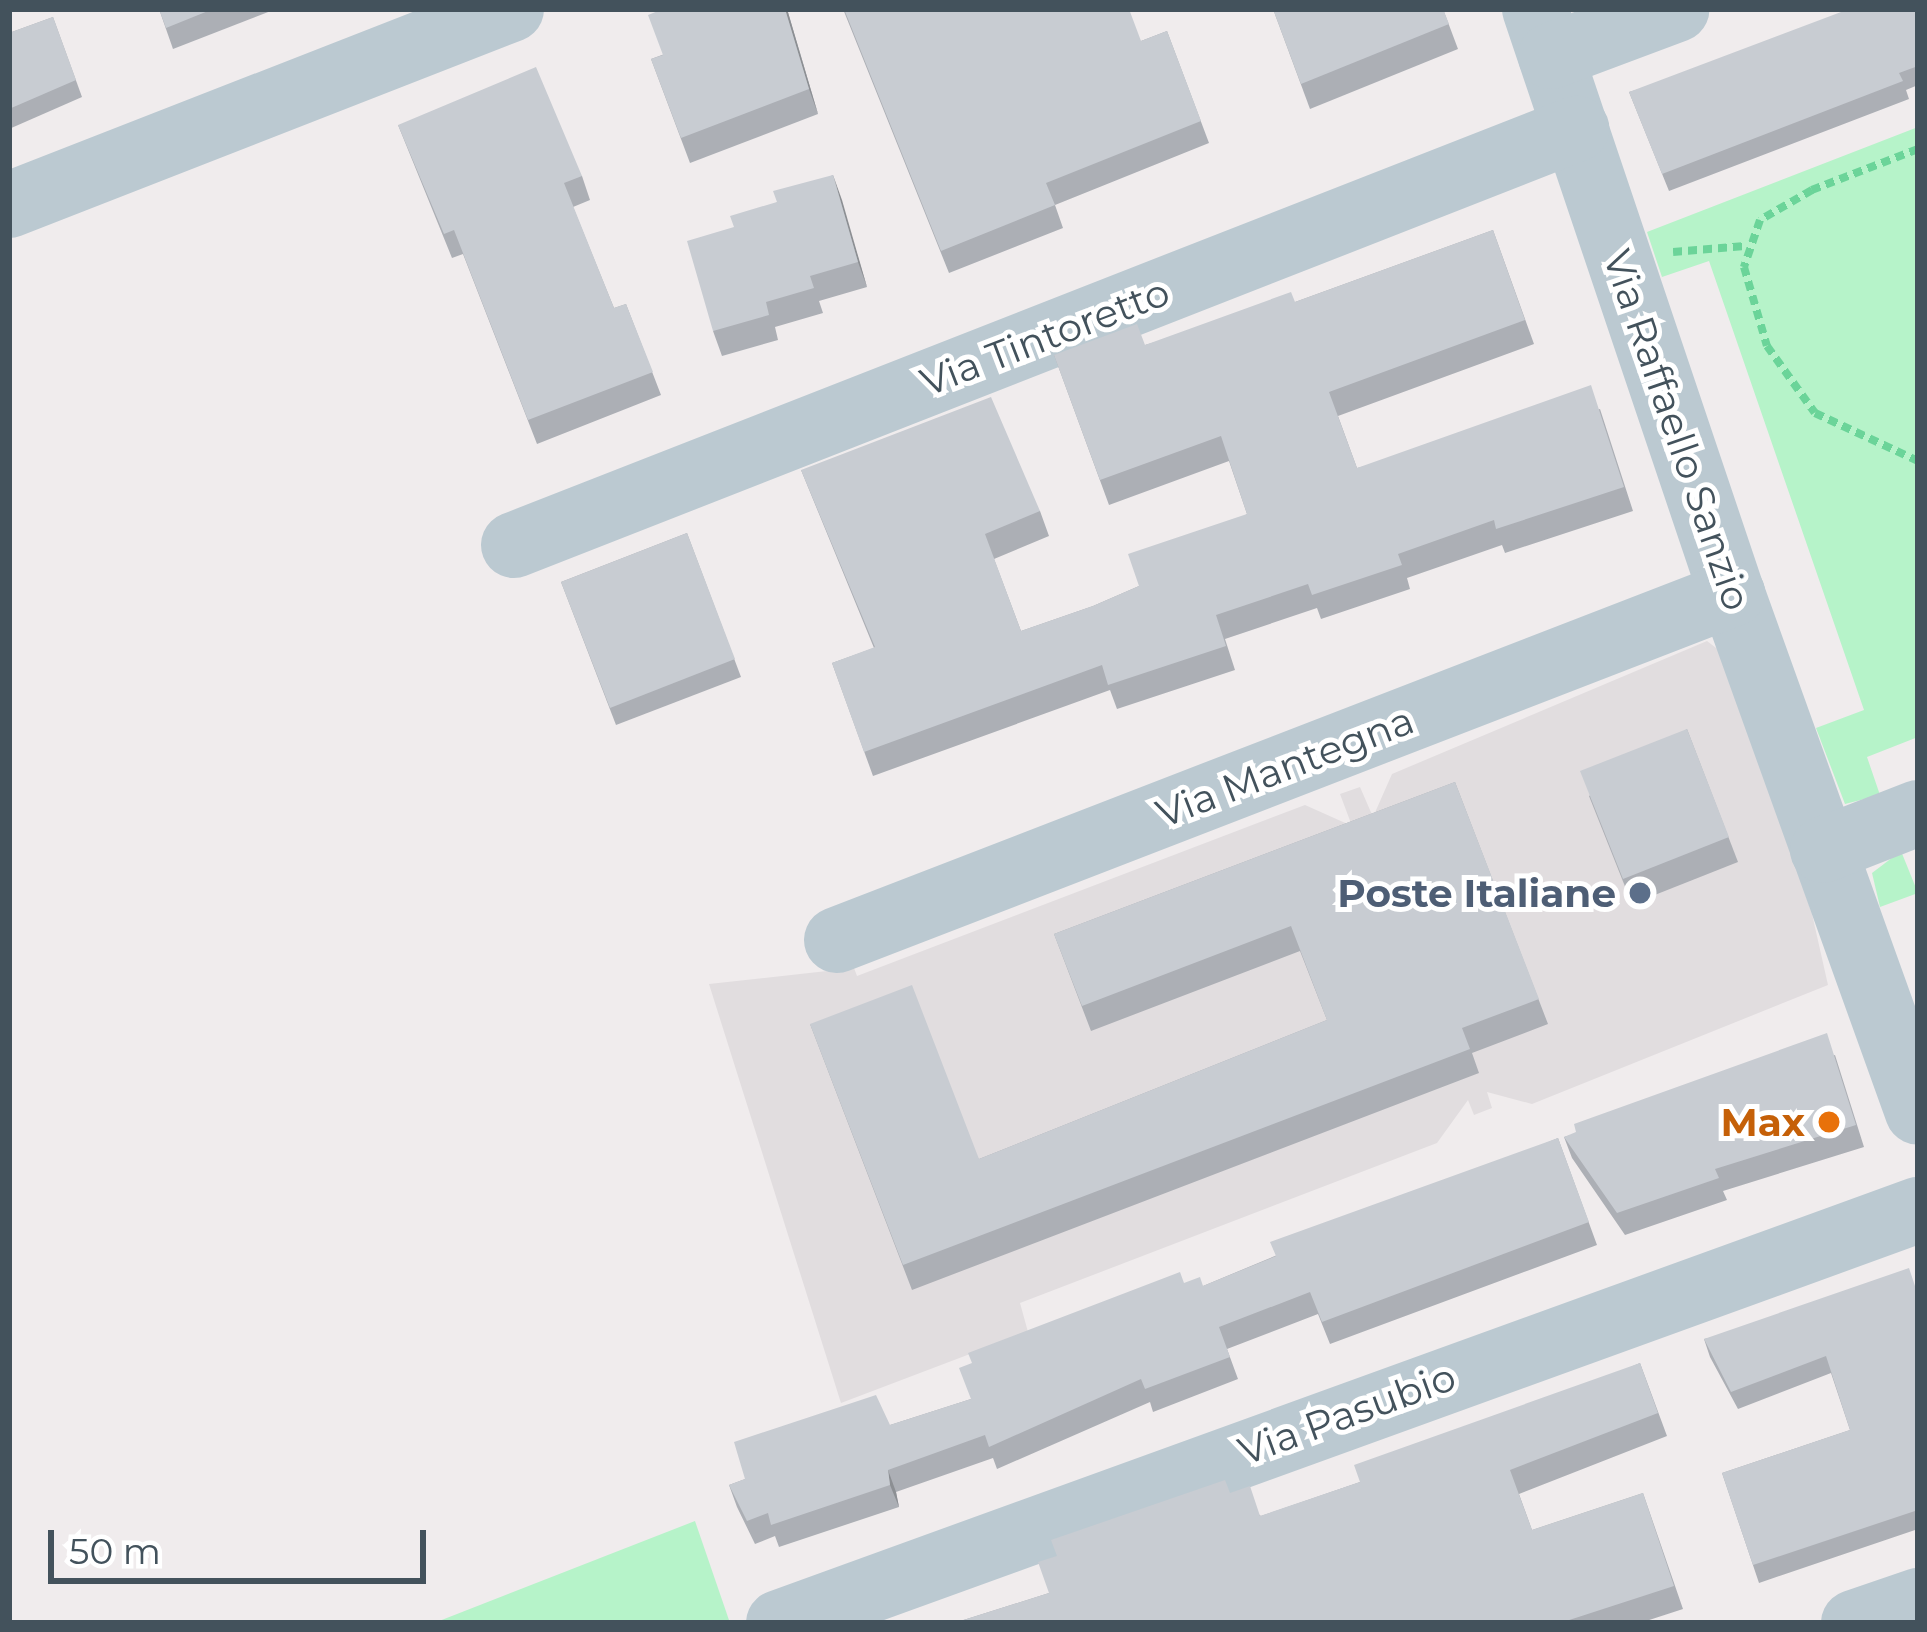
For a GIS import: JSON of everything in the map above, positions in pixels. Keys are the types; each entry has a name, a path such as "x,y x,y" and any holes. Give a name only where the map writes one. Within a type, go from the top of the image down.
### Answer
{"street":[{"path":"9,205 511,9"},
{"path":"1543,32 1677,9"},
{"name":"Via Raffaello Sanzio","path":"1543,32 1732,594 1918,1112"},
{"name":"Via Tintoretto","path":"514,545 1576,129"},
{"name":"Via Mantegna","path":"837,940 1732,594"},
{"path":"1823,850 1918,813"},
{"name":"Via Pasubio","path":"779,1623 1918,1210"},
{"path":"1854,1623 1918,1601"}],"path":[{"path":"1918,149 1812,190 1760,220 1745,246 1748,288 1781,371 1815,413 1918,461"},
{"path":"1654,254 1745,246"}],"shaded area":[{"path":"1707,641 1724,654 1812,914 1828,985 1532,1104 1487,1092 1492,1108 1474,1115 1468,1100 1437,1143 1020,1303 1028,1332 841,1403 709,984 854,968 857,976 1305,805 1352,826 1340,794 1360,787 1373,817 1392,774"}],"green space":[{"path":"1918,127 1918,737 1867,757 1880,795 1845,804 1816,728 1864,710 1709,261 1662,277 1647,232"},
{"path":"1901,851 1918,893 1880,907 1872,873"},
{"path":"695,1521 730,1623 434,1623"}],"building":[{"path":"159,9 213,9 166,28"},
{"path":"663,9 785,9 809,89 681,138 651,59 663,55 648,15"},
{"path":"844,9 1129,9 1141,41 1167,31 1201,121 1046,183 1055,205 941,251"},
{"path":"1273,9 1443,9 1449,24 1301,84"},
{"path":"1849,9 1918,9 1918,66 1899,73 1903,81 1662,174 1629,92"},
{"path":"53,17 76,80 9,109 9,33"},
{"path":"536,67 582,176 564,183 614,308 626,304 653,372 528,420 454,230 444,234 398,125"},
{"path":"833,175 858,262 810,276 814,288 766,302 769,315 713,331 687,241 734,227 730,216 777,202 773,191"},
{"path":"1493,230 1525,320 1329,392 1357,468 1591,385 1624,487 1496,529 1494,520 1398,554 1402,565 1312,595 1308,584 1216,615 1226,646 1108,685 1102,665 864,752 832,663 875,647 801,470 991,397 1040,511 985,534 1021,631 1139,586 1128,554 1247,514 1221,436 1100,480 1054,355 1137,324 1145,345 1291,292 1295,302"},
{"path":"687,533 735,659 610,708 561,582"},
{"path":"1687,729 1729,837 1623,879 1580,771"},
{"path":"1455,782 1539,999 1462,1028 1470,1049 903,1265 810,1024 912,985 979,1159 1327,1020 1291,926 1082,1006 1054,934"},
{"path":"1827,1033 1856,1125 1715,1169 1719,1178 1617,1213 1564,1137 1576,1132 1574,1124"},
{"path":"1558,1138 1589,1222 1322,1322 1310,1292 1219,1327 1230,1357 1145,1389 1141,1379 989,1447 985,1435 888,1470 890,1485 771,1525 768,1513 747,1521 729,1485 745,1479 734,1442 876,1395 890,1425 971,1399 959,1368 972,1363 968,1353 1180,1272 1184,1283 1200,1277 1203,1286 1276,1256 1270,1242"},
{"path":"1909,1268 1918,1295 1918,1510 1753,1565 1722,1473 1850,1430 1826,1356 1731,1392 1704,1339"},
{"path":"1640,1363 1658,1413 1510,1470 1532,1530 1643,1493 1674,1586 1560,1623 954,1623 1049,1593 1038,1562 1057,1556 1051,1540 1225,1480 1230,1493 1250,1486 1260,1516 1360,1482 1354,1465"}],"place":[{"name":"Poste Italiane","path":"1640,893"},
{"name":"Max","path":"1829,1122"}]}
